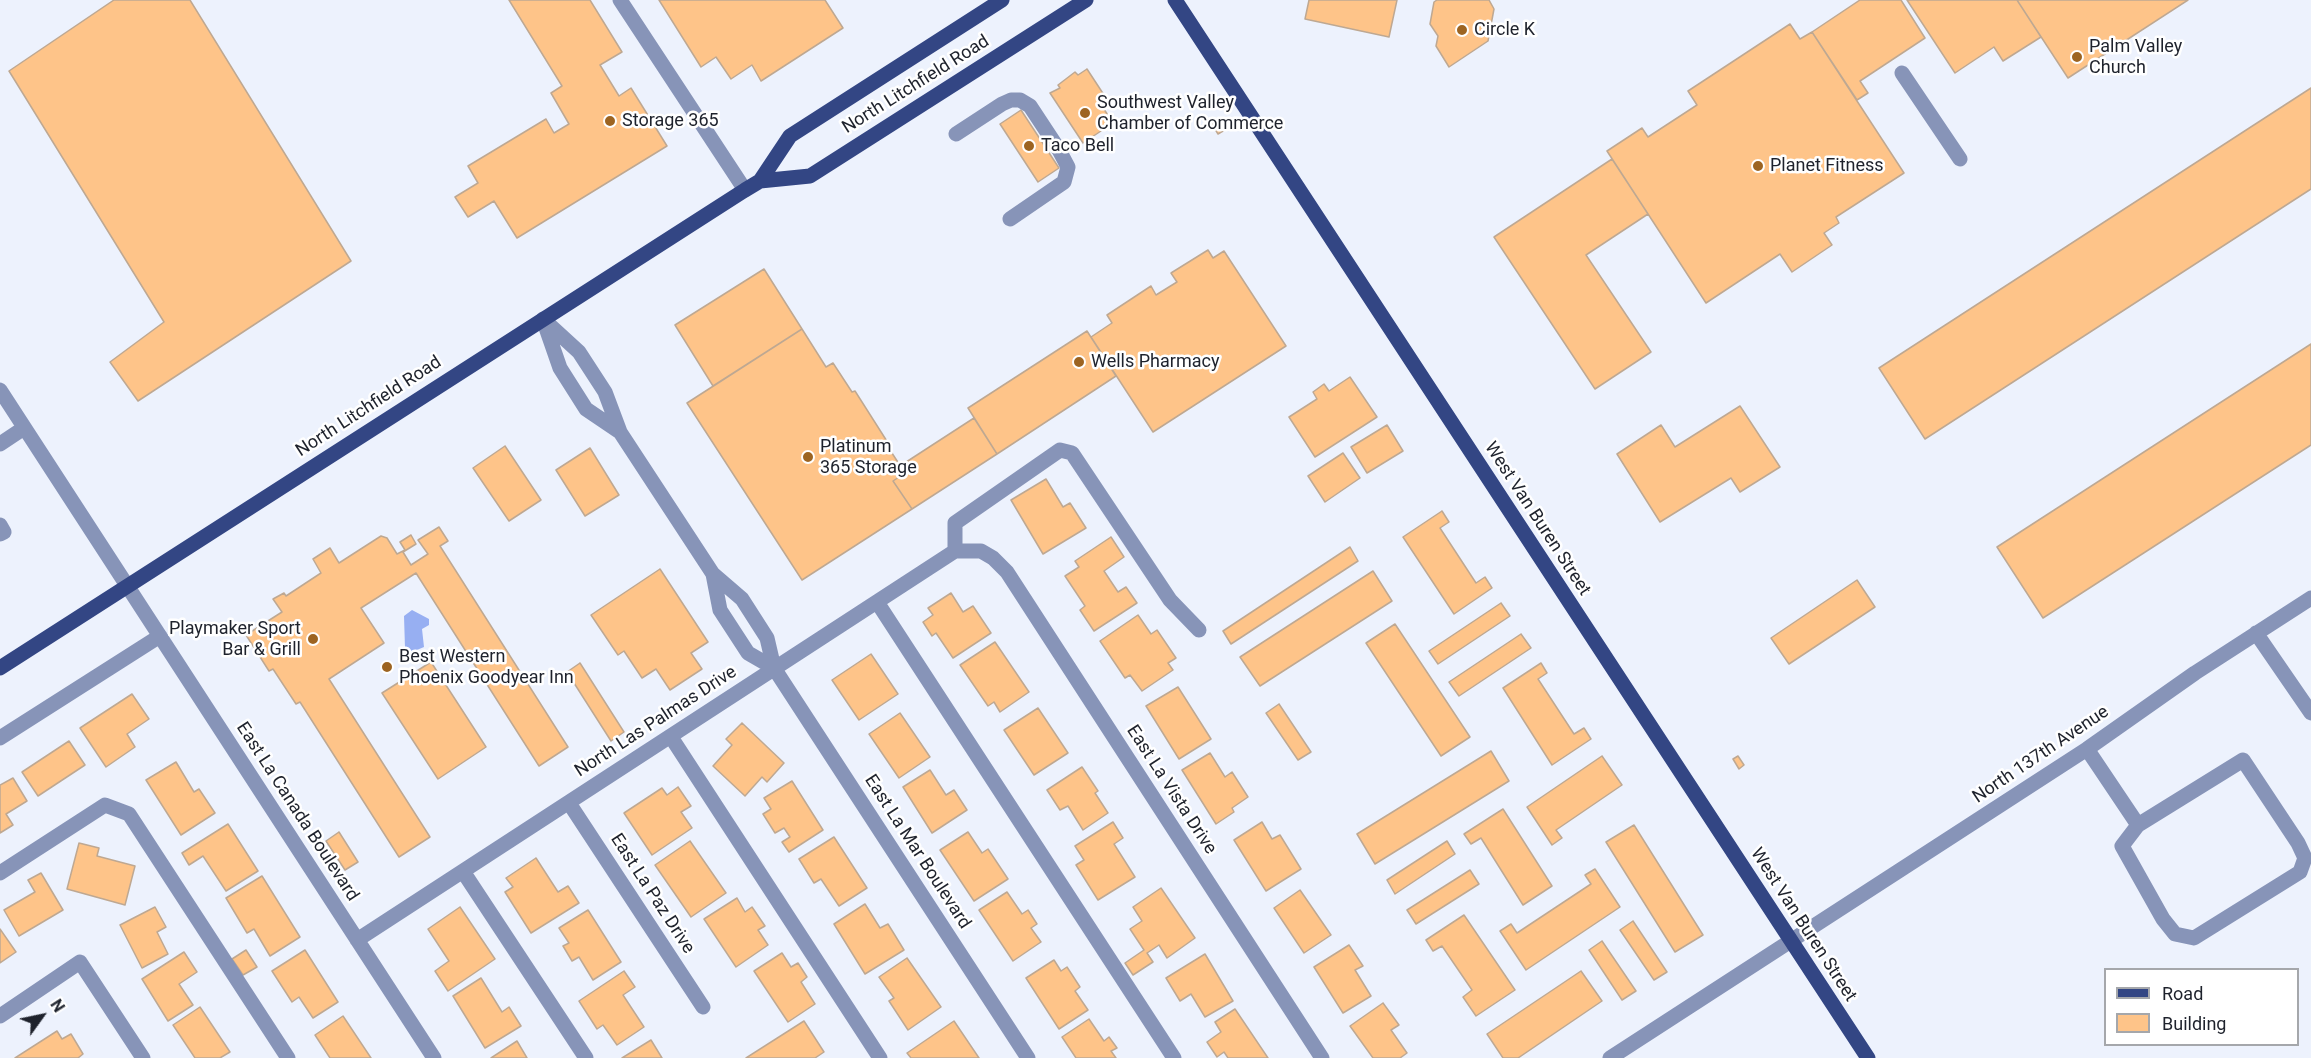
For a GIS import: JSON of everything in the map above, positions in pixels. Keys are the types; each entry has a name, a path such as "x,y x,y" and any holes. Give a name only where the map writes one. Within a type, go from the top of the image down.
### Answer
{"main road":[{"name":"North Litchfield Road","path":"760,181 790,136 1002,0"},
{"name":"North Litchfield Road","path":"0,668 745,190 760,181 810,176 1086,0"},
{"name":"West Van Buren Street","path":"1175,0 1868,1058"}],"street":[{"path":"620,0 745,190"},
{"path":"1902,73 1960,159"},
{"path":"956,134 1002,104 1011,100 1020,100 1030,106 1059,150 1068,167 1064,182 1010,219"},
{"name":"East La Mar Boulevard","path":"543,319 560,368 586,409 620,432"},
{"name":"East La Mar Boulevard","path":"543,319 579,352 606,392 620,432 714,574 742,599 767,638 774,668 1028,1058"},
{"name":"East La Canada Boulevard","path":"0,390 434,1058"},
{"path":"0,444 24,428"},
{"path":"956,551 955,523 1060,450 1072,453 1170,600 1199,630"},
{"path":"0,525 4,531 0,534"},
{"name":"East La Vista Drive","path":"956,551 981,551 993,558 1007,572 1322,1058"},
{"name":"North Las Palmas Drive","path":"357,940 464,873 956,551"},
{"name":"East La Mar Boulevard","path":"714,574 720,610 748,652 774,668"},
{"name":"North 137th Avenue","path":"1617,1056 2087,749 2195,673 2311,598"},
{"path":"877,602 1174,1058"},
{"path":"2256,633 2310,709"},
{"path":"0,738 160,636"},
{"path":"671,736 880,1058"},
{"path":"2087,749 2138,825"},
{"path":"2243,760 2298,843 2304,858 2300,872 2194,939 2175,934 2163,919 2122,846 2138,825 2243,760"},
{"name":"East La Paz Drive","path":"569,803 703,1007"},
{"path":"0,873 105,806 129,814 288,1058"},
{"path":"464,873 586,1058"},
{"path":"0,1016 80,962 143,1058"}],"water":[{"path":"412,610 429,619 429,625 422,629 424,647 412,652 405,648 404,616"}],"building":[{"path":"114,0 190,0 351,261 138,401 110,362 164,322 9,71"},
{"name":"Storage 365","path":"509,0 590,0 622,52 600,65 619,96 631,88 667,146 517,238 494,201 468,217 455,197 478,183 468,166 546,119 554,133 569,124 551,93 562,86"},
{"path":"659,0 825,0 843,28 761,81 752,65 731,79 716,57 701,67"},
{"path":"1309,0 1397,0 1389,37 1305,19"},
{"name":"Circle K","path":"1437,0 1489,0 1494,9 1488,41 1449,67 1436,46 1438,36 1430,24 1434,2"},
{"path":"1860,0 1901,0 1925,38 1860,81 1868,93 1857,100 1812,32"},
{"path":"1907,0 2017,0 2041,37 2003,61 1994,47 1955,73"},
{"name":"Palm Valley Church","path":"2017,0 2188,0 2068,78"},
{"name":"Planet Fitness","path":"1790,24 1800,39 1812,32 1904,173 1836,217 1839,223 1824,233 1832,245 1792,272 1780,254 1706,303 1607,151 1642,128 1648,137 1697,105 1688,91"},
{"name":"Southwest Valley Chamber of Commerce","path":"1087,69 1106,98 1100,103 1113,123 1083,143 1050,93 1060,88 1058,85 1075,72 1078,75"},
{"path":"2311,88 2311,189 1925,439 1879,368"},
{"name":"Taco Bell","path":"1021,110 1059,168 1038,182 1000,124"},
{"path":"1216,121 1223,131 1218,134 1212,124"},
{"path":"1612,159 1648,214 1586,255 1651,352 1595,389 1494,237"},
{"path":"1208,250 1213,258 1224,251 1286,346 1153,432 1091,337 1112,323 1107,315 1151,286 1156,295 1177,282 1171,273"},
{"path":"764,269 802,329 713,386 675,325"},
{"name":"Platinum 365 Storage","path":"802,329 826,367 833,363 852,392 855,391 890,446 888,447 905,473 893,481 912,509 802,580 687,403"},
{"path":"1087,331 1116,376 997,454 968,408"},
{"path":"2311,344 2311,445 2043,618 1997,547"},
{"path":"1350,377 1377,417 1315,457 1289,417 1317,399 1313,392 1324,384 1329,391"},
{"path":"1740,406 1780,467 1740,492 1731,478 1660,522 1617,454 1661,425 1675,447"},
{"path":"974,418 997,454 912,509 893,481 905,473 900,466"},
{"path":"1387,425 1403,451 1367,473 1351,447"},
{"path":"505,446 541,500 509,521 473,468"},
{"path":"590,448 619,495 585,516 556,470"},
{"path":"1343,453 1360,478 1325,502 1308,476"},
{"path":"1046,479 1063,507 1070,503 1086,528 1043,554 1011,500"},
{"path":"1442,511 1449,522 1440,528 1476,583 1485,577 1492,588 1454,614 1403,537"},
{"path":"439,527 448,541 440,546 568,747 539,766 416,573 361,608 384,643 329,679 430,837 399,857 300,702 296,704 273,669 269,671 246,635 282,612 273,599 284,593 286,596 321,573 313,559 330,548 339,563 381,536 387,538 397,554 405,550 400,542 411,535 416,544 403,552 411,565 428,554 418,540"},
{"path":"1111,537 1124,557 1104,571 1118,592 1126,587 1137,603 1094,631 1080,610 1085,606 1065,576 1079,567 1075,561"},
{"path":"1350,547 1358,561 1231,644 1223,631"},
{"path":"660,569 708,642 691,653 702,669 670,690 656,669 642,678 624,651 618,655 591,615"},
{"path":"1373,571 1392,601 1260,686 1240,657"},
{"path":"1857,580 1875,607 1789,664 1771,638"},
{"path":"951,593 963,612 973,606 991,633 953,658 936,633 932,636 923,622 933,615 928,608"},
{"path":"1501,603 1510,616 1438,664 1429,651"},
{"path":"1138,615 1151,634 1157,630 1176,658 1168,663 1173,670 1142,691 1130,675 1125,678 1100,641"},
{"path":"1395,624 1470,737 1441,756 1366,643"},
{"path":"1521,634 1531,648 1459,696 1449,682"},
{"path":"995,642 1029,692 1000,712 994,702 988,706 960,665"},
{"path":"871,654 898,694 859,720 832,680"},
{"path":"431,662 486,747 438,779 382,693"},
{"path":"580,663 624,732 611,741 567,672"},
{"path":"1541,663 1547,673 1538,679 1574,734 1584,728 1591,739 1552,765 1503,688"},
{"path":"1178,687 1211,739 1179,759 1146,706"},
{"path":"132,694 149,719 127,734 135,747 106,767 80,728"},
{"path":"1279,704 1311,752 1298,760 1266,713"},
{"path":"1038,708 1068,753 1034,775 1004,730"},
{"path":"900,713 930,757 899,778 869,734"},
{"path":"742,723 784,763 767,782 762,777 745,796 713,766 732,745 726,739"},
{"path":"69,741 85,765 38,796 22,772"},
{"path":"1491,751 1509,781 1375,864 1357,834"},
{"path":"1210,753 1225,777 1232,772 1248,797 1232,808 1234,812 1216,824 1182,770"},
{"path":"1602,756 1622,785 1556,830 1562,838 1552,845 1527,807"},
{"path":"1738,756 1744,765 1739,769 1733,759"},
{"path":"176,762 194,792 199,789 215,813 181,835 146,780"},
{"path":"1082,767 1098,791 1095,793 1108,813 1083,830 1068,806 1060,810 1047,790"},
{"path":"930,770 946,795 954,790 967,810 932,833 903,787"},
{"path":"13,778 27,801 6,814 13,825 0,833 0,785"},
{"path":"792,781 823,830 789,852 782,842 790,837 784,828 775,833 763,814 771,809 764,798"},
{"path":"678,787 691,806 681,812 692,828 652,855 624,813 662,788 667,795"},
{"path":"1503,809 1552,886 1523,905 1481,838 1471,844 1464,834"},
{"path":"1113,822 1123,838 1114,844 1135,877 1098,900 1076,865 1084,860 1075,846"},
{"path":"1262,822 1272,839 1280,835 1301,869 1266,891 1234,840"},
{"path":"228,824 258,871 226,891 203,856 189,865 182,853"},
{"path":"1634,825 1703,935 1675,952 1606,842"},
{"path":"339,832 358,862 345,870 326,841"},
{"path":"968,832 982,853 988,849 1008,879 974,901 940,850"},
{"path":"834,837 867,888 839,906 821,879 814,883 799,859"},
{"path":"690,841 726,893 691,917 655,865"},
{"path":"1447,841 1455,854 1395,894 1387,880"},
{"path":"79,843 99,848 97,856 135,866 125,905 67,889"},
{"path":"536,858 558,892 568,886 579,903 531,933 505,892 513,887 506,878"},
{"path":"1595,869 1620,907 1526,970 1500,931 1511,924 1517,933 1591,884 1585,875"},
{"path":"1470,870 1479,884 1416,924 1407,910"},
{"path":"41,873 63,910 19,936 4,910 35,892 28,880"},
{"path":"262,876 300,937 270,956 254,929 247,933 226,898"},
{"path":"1161,888 1195,938 1167,958 1159,945 1147,953 1153,962 1133,975 1125,963 1144,950 1130,929 1142,921 1133,907"},
{"path":"1300,890 1331,935 1304,953 1274,908"},
{"path":"1007,892 1022,914 1028,910 1037,924 1031,928 1041,942 1013,961 979,910"},
{"path":"737,898 745,912 752,907 765,926 758,930 768,945 736,967 704,919"},
{"path":"865,904 880,928 888,924 904,950 865,974 834,924"},
{"path":"155,907 166,927 157,932 168,954 142,968 120,925"},
{"path":"460,907 495,959 448,991 435,971 449,961 428,929"},
{"path":"588,910 621,962 593,980 579,957 572,961 563,946 569,943 559,928"},
{"path":"1464,915 1515,990 1476,1016 1463,997 1472,990 1442,946 1433,951 1426,940"},
{"path":"1633,921 1667,972 1654,980 1620,930"},
{"path":"0,929 16,952 0,963"},
{"path":"1602,941 1636,991 1622,1000 1589,950"},
{"path":"1349,945 1363,966 1355,970 1371,996 1343,1013 1314,967"},
{"path":"246,950 257,967 243,975 232,959"},
{"path":"305,950 338,1002 313,1018 299,997 292,1002 272,971"},
{"path":"184,952 197,972 179,984 193,1005 168,1021 142,979"},
{"path":"782,953 791,967 798,963 807,977 801,982 815,1004 788,1022 754,971"},
{"path":"1205,954 1233,1001 1205,1017 1191,994 1180,1001 1166,978"},
{"path":"907,958 941,1007 908,1030 889,1001 894,998 879,977"},
{"path":"1054,960 1061,971 1067,967 1080,987 1075,991 1088,1010 1059,1029 1026,978"},
{"path":"624,971 635,987 623,995 644,1027 617,1045 603,1025 597,1029 579,1001"},
{"path":"1581,971 1602,1001 1518,1058 1503,1058 1487,1034"},
{"path":"481,978 502,1012 509,1007 521,1026 485,1048 453,996"},
{"path":"1383,1003 1399,1025 1391,1030 1407,1053 1400,1058 1373,1058 1350,1026"},
{"path":"200,1007 230,1052 220,1058 195,1058 173,1025"},
{"path":"1235,1009 1268,1058 1228,1058 1224,1052 1217,1057 1207,1042 1221,1032 1215,1022"},
{"path":"343,1016 371,1058 330,1058 315,1035"},
{"path":"1089,1019 1104,1041 1109,1037 1117,1048 1111,1051 1116,1058 1076,1058 1062,1037"},
{"path":"804,1021 824,1052 815,1058 746,1058"},
{"path":"954,1021 979,1058 911,1058 907,1053"},
{"path":"57,1031 62,1039 71,1034 83,1054 78,1058 15,1058"},
{"path":"651,1040 662,1058 622,1058"},
{"path":"517,1041 527,1058 491,1058"}],"place":[{"name":"Circle K","path":"1462,30"},
{"name":"Palm Valley Church","path":"2077,57"},
{"name":"Southwest Valley Chamber of Commerce","path":"1085,113"},
{"name":"Storage 365","path":"610,121"},
{"name":"Taco Bell","path":"1029,146"},
{"name":"Planet Fitness","path":"1758,166"},
{"name":"Wells Pharmacy","path":"1079,362"},
{"name":"Platinum 365 Storage","path":"808,457"},
{"name":"Playmaker Sport Bar & Grill","path":"313,639"},
{"name":"Best Western Phoenix Goodyear Inn","path":"387,667"}]}
